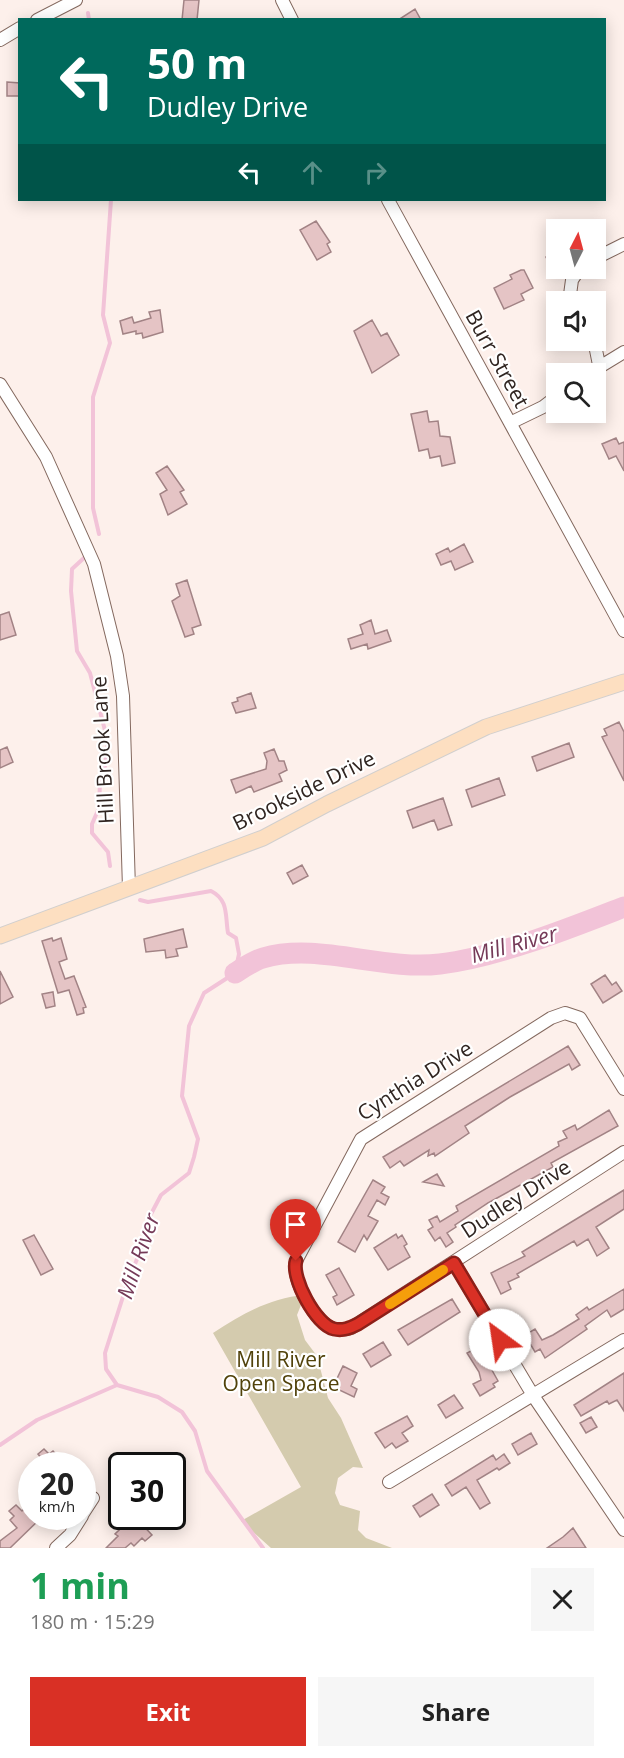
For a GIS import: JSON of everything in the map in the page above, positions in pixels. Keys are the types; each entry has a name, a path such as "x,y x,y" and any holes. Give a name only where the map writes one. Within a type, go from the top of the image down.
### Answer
{"main road":[{"name":"Brookside Drive","path":"0,936 263,838 327,804 486,727 624,682"}],"street":[{"path":"41,18 76,0"},
{"path":"282,0 290,18"},
{"path":"0,39 18,29"},
{"name":"Burr Street","path":"389,201 624,631"},
{"path":"606,253 624,244"},
{"path":"603,363 624,352"},
{"name":"Hill Brook Lane","path":"0,384 46,457 94,564 117,656 123,696 129,888"},
{"path":"510,423 546,405"},
{"name":"Cynthia Drive","path":"336,1330 318,1317 296,1280 294,1267 361,1139 551,1018 565,1013 574,1014 584,1023 624,1089"},
{"name":"Dudley Drive","path":"336,1330 345,1330 358,1324 624,1152"},
{"path":"454,1263 534,1396 624,1530"},
{"path":"389,1482 624,1340"},
{"path":"56,1548 73,1530"}],"green space":[{"name":"Mill River Open Space","path":"305,1295 297,1315 305,1340 317,1356 328,1398 341,1418 363,1468 353,1467 338,1478 335,1493 340,1505 360,1511 358,1530 366,1538 392,1548 271,1548 241,1521 301,1487 213,1333 268,1303"}],"building":[{"path":"184,0 199,0 197,18 182,18"},
{"path":"415,9 420,18 401,18"},
{"path":"7,82 18,83 18,96 7,96"},
{"path":"316,221 330,242 327,244 331,252 317,260 300,230"},
{"path":"524,270 533,288 521,294 524,300 504,309 494,288 512,279 510,275"},
{"path":"160,310 163,332 143,338 142,333 136,334 136,331 123,334 120,321 132,317 134,323 151,318 149,312"},
{"path":"372,320 381,336 387,333 399,355 372,373 354,331"},
{"path":"427,411 429,422 438,421 440,436 450,437 455,463 442,466 440,456 430,458 428,449 419,451 411,414"},
{"path":"616,438 619,444 624,442 624,471 616,456 609,459 602,444"},
{"path":"167,466 184,490 180,492 187,504 168,515 160,494 167,490 156,473"},
{"path":"464,544 473,562 455,570 451,561 441,565 436,554 448,548 450,552"},
{"path":"187,580 201,625 192,628 194,634 185,637 172,601 180,596 176,584"},
{"path":"9,612 16,635 0,640 0,615"},
{"path":"371,620 375,634 387,630 391,641 368,649 367,644 351,649 348,639 363,634 360,625"},
{"path":"251,693 256,708 236,713 232,703 238,701 237,698"},
{"path":"619,722 624,732 624,781 602,737 607,735 604,729"},
{"path":"569,743 574,757 537,771 532,757"},
{"path":"7,747 13,762 0,768 0,750"},
{"path":"274,749 279,761 284,761 287,770 279,774 282,781 254,792 251,786 236,793 231,780 266,769 267,761 264,753"},
{"path":"499,778 505,795 472,807 466,790"},
{"path":"443,798 452,825 438,830 434,820 413,828 407,811"},
{"path":"302,865 308,876 293,884 287,873"},
{"path":"183,929 187,947 176,949 178,956 166,958 165,950 146,952 144,939"},
{"path":"52,938 53,941 61,938 67,959 59,962 65,979 74,976 86,1007 83,1008 84,1013 77,1015 69,990 58,993 42,941"},
{"path":"0,971 13,997 0,1004"},
{"path":"605,975 612,985 616,982 622,991 603,1003 591,984"},
{"path":"53,992 55,1006 46,1008 42,994"},
{"path":"568,1046 580,1065 572,1070 569,1064 510,1097 465,1126 469,1133 435,1156 434,1153 428,1156 429,1150 404,1166 400,1161 390,1168 383,1157"},
{"path":"609,1110 618,1126 551,1163 553,1167 488,1203 455,1225 456,1227 447,1233 453,1242 446,1247 440,1237 435,1241 428,1230 433,1227 429,1220 437,1216 440,1222 458,1211 456,1206 559,1146 558,1142 567,1138 563,1131 575,1125 577,1130"},
{"path":"437,1174 444,1186 423,1182"},
{"path":"373,1180 385,1187 381,1193 389,1197 385,1205 377,1200 368,1216 378,1221 367,1240 364,1235 355,1252 338,1242"},
{"path":"624,1190 624,1209 596,1227 609,1248 597,1256 588,1239 577,1246 574,1241 517,1274 519,1277 508,1282 511,1289 501,1294 491,1273 525,1256 522,1252"},
{"path":"396,1234 398,1238 402,1235 407,1244 404,1246 410,1257 388,1270 374,1248"},
{"path":"34,1235 53,1269 41,1275 23,1240"},
{"path":"339,1268 354,1295 337,1305 333,1297 337,1295 326,1275"},
{"path":"624,1289 624,1309 611,1317 607,1310 585,1326 587,1329 545,1358 540,1349 535,1352 525,1335 535,1329 542,1340 553,1335 579,1319 576,1315 587,1307 589,1310"},
{"path":"452,1299 460,1312 408,1345 398,1330"},
{"path":"383,1342 391,1355 371,1367 363,1354"},
{"path":"479,1347 498,1381 493,1384 495,1387 480,1396 473,1384 481,1380 479,1372 467,1353"},
{"path":"343,1366 357,1373 351,1386 357,1389 354,1397 333,1387"},
{"path":"624,1373 624,1411 617,1400 609,1404 607,1401 581,1416 574,1405"},
{"path":"454,1395 463,1408 446,1418 438,1405"},
{"path":"407,1416 413,1426 402,1433 408,1441 396,1448 392,1443 385,1448 375,1433"},
{"path":"591,1417 597,1427 586,1433 580,1423"},
{"path":"531,1433 537,1444 518,1455 512,1444"},
{"path":"504,1454 510,1463 477,1480 490,1503 480,1509 466,1487 452,1496 445,1485 493,1455 496,1460"},
{"path":"432,1494 439,1505 420,1517 413,1506"},
{"path":"16,1505 18,1507 18,1530 29,1530 10,1548 0,1548 0,1541 17,1528 10,1520 14,1516 9,1511"},
{"path":"573,1528 586,1548 547,1548 563,1537"},
{"path":"119,1530 147,1530 152,1535 145,1541 142,1538 134,1546 131,1543 125,1548 106,1548 118,1536 115,1534"}],"waterway":[{"path":"88,13 89,18"},
{"path":"99,534 93,508 93,397 110,343 103,315 111,201"},
{"path":"85,557 72,569 71,591 77,651 90,673 108,742 104,773"},
{"path":"100,782 99,808 92,824 92,833 108,852 110,866"},
{"name":"Mill River","path":"140,900 148,902 211,891 221,899 228,933 236,938 239,954 235,973 204,993 189,1026 182,1096 198,1139 194,1157 189,1173 161,1195 150,1216 144,1242 128,1281 105,1353 106,1369 117,1385 158,1397 182,1412 195,1431 207,1471 263,1548"},
{"name":"Mill River","path":"235,973 259,959 306,953 396,964 440,964 486,955 534,941 624,907"},
{"path":"0,1445 37,1420 117,1385"}],"slow traffic":[{"path":"390,1304 443,1270"}],"route":[{"path":"296,1261 294,1274 296,1280 318,1317 336,1330 345,1330 358,1324 454,1263 500,1340"}]}
